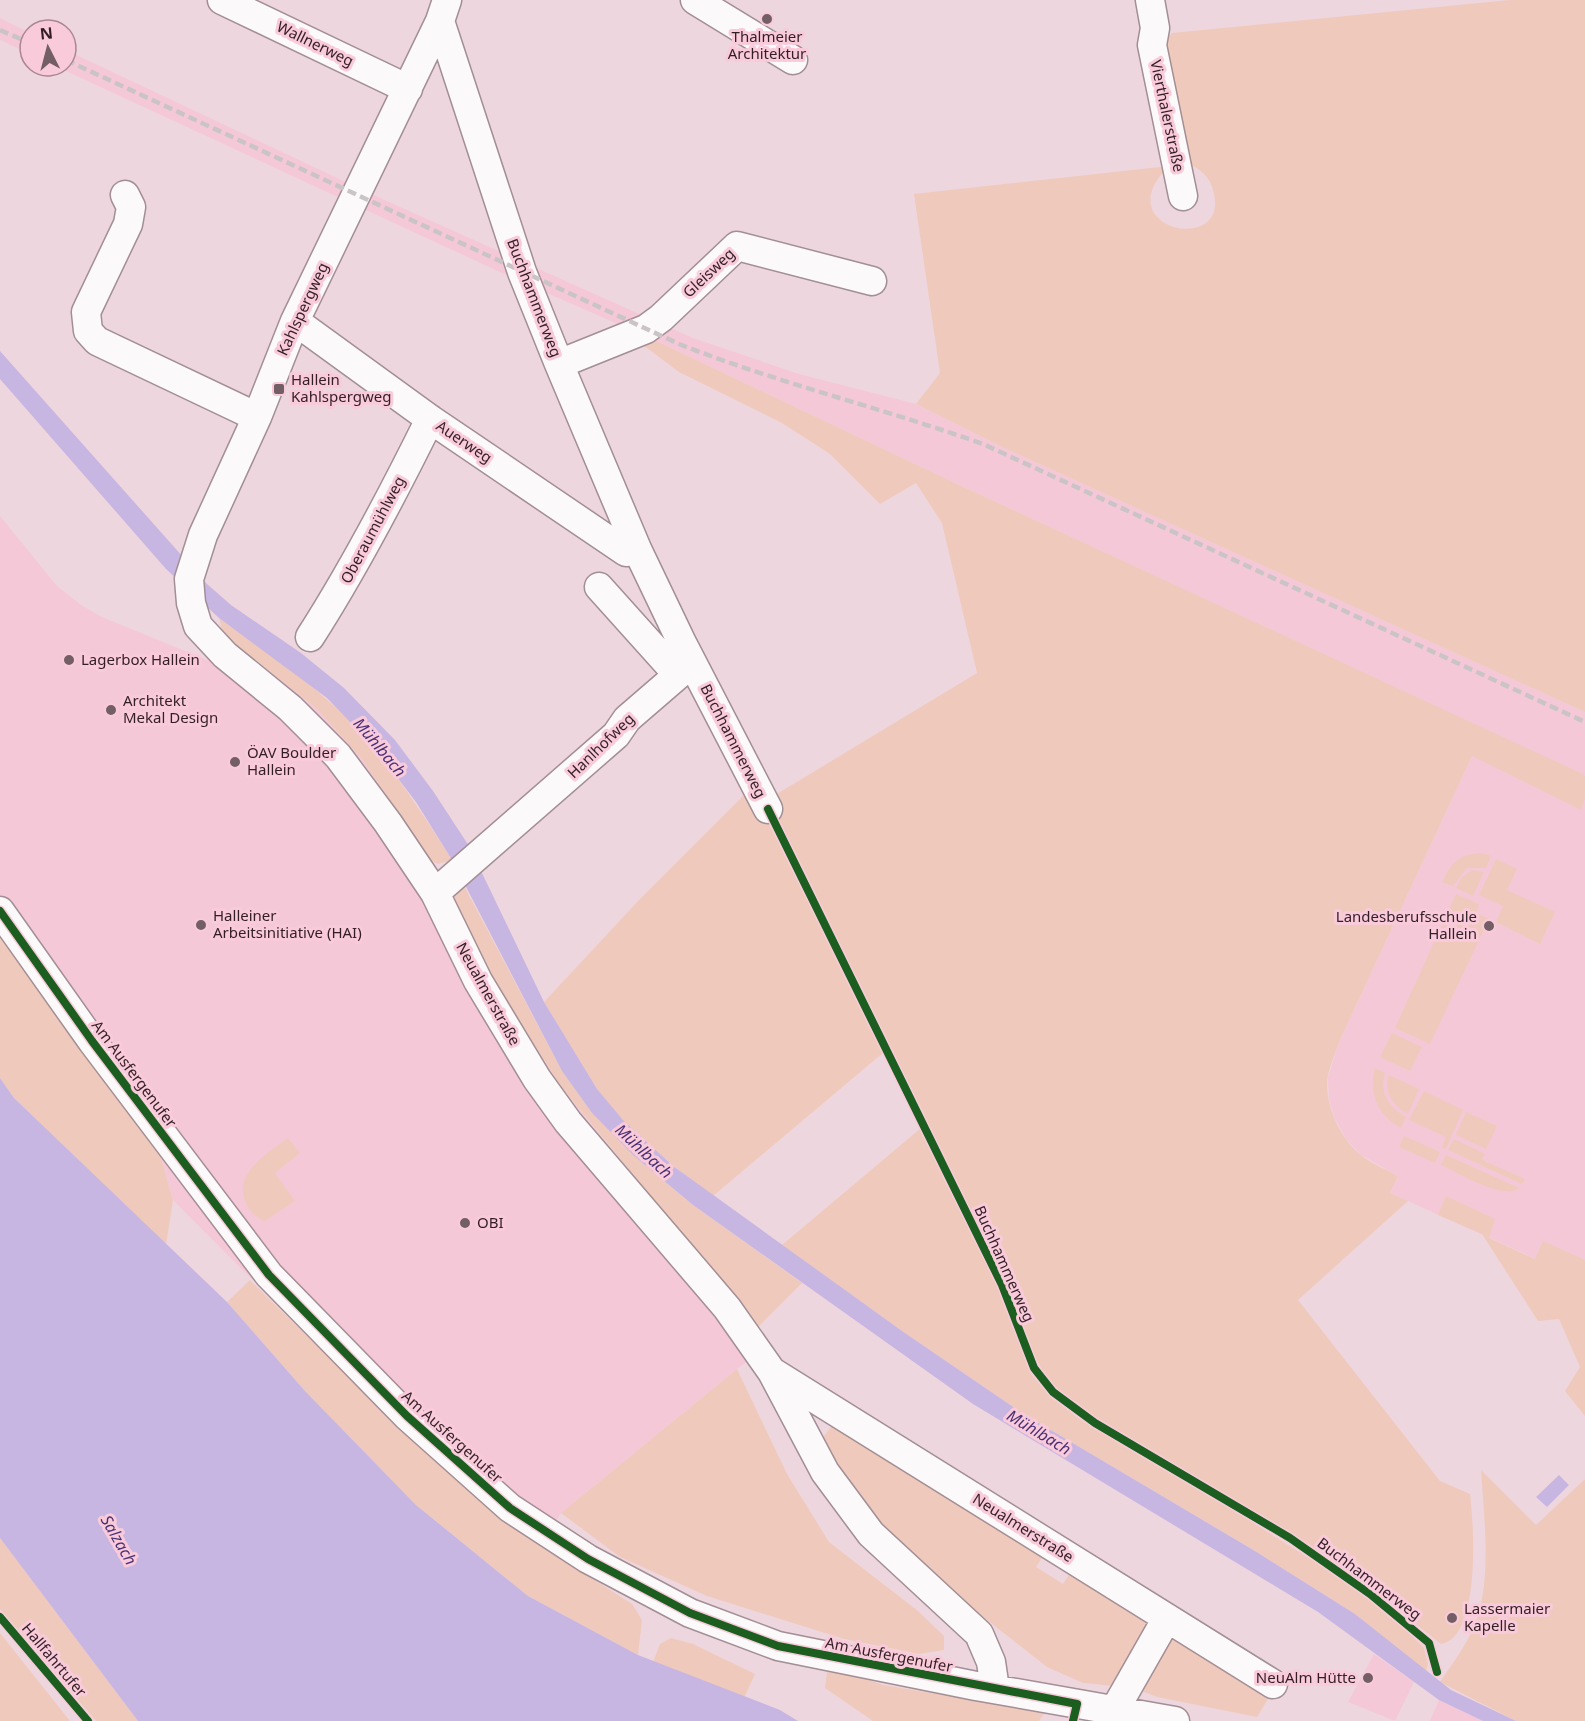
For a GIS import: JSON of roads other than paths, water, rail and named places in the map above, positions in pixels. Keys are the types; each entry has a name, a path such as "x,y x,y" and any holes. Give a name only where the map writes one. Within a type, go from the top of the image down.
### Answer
{"street":[{"name":"Wallnerweg","path":"222,0 408,89"},
{"name":"Vierthalerstraße","path":"1150,0 1155,28 1152,45 1179,166 1183,196"},
{"path":"702,2 793,60"},
{"name":"Kahlspergweg","path":"198,626 191,603 189,579 203,535 257,417 295,321 444,11"},
{"name":"Buchhammerweg","path":"444,11 522,272 559,364 637,549 682,643 768,809"},
{"path":"125,195 131,207 128,224 86,312 88,331 97,341 257,417"},
{"name":"Gleisweg","path":"559,364 646,328 661,318 737,246 872,281"},
{"name":"Auerweg","path":"295,321 430,419 626,552 637,549"},
{"name":"Oberaumühlweg","path":"310,637 345,583 383,514 430,419"},
{"name":"Hanlhofweg","path":"443,885 616,735 627,719 678,675 599,587"},
{"path":"630,621 661,595"},
{"name":"Neualmerstraße","path":"198,626 209,640 290,708 338,756 388,823 443,885 478,981 537,1079 568,1122 727,1308 772,1372 825,1472 871,1534 979,1634 991,1662 995,1689"},
{"name":"Am Ausfergenufer","path":"0,911 92,1041 269,1275 407,1416 510,1508 588,1559 669,1602 767,1642 1114,1711"},
{"name":"Neualmerstraße","path":"772,1372 1274,1684"},
{"path":"1167,1618 1114,1711 1175,1721"}],"water":[{"name":"Mühlbach","path":"0,351 207,584 231,605 301,653 344,688 395,740 433,791 469,846 544,1002 597,1089 623,1120 673,1166 902,1331 1022,1413 1255,1551 1355,1614 1451,1690 1516,1721 1483,1721 1439,1700 1318,1612 973,1404 693,1205 633,1155 592,1113 562,1071 452,860 416,802 374,747 327,698 219,618 166,569 0,379"},
{"name":"Salzach","path":"0,1078 14,1098 227,1302 305,1391 416,1505 528,1596 638,1655 780,1710 798,1721 138,1721 0,1538"},
{"path":"1559,1475 1569,1485 1547,1507 1536,1497"}],"railway":[{"path":"0,30 18,38"},
{"path":"78,66 679,344 754,371 983,444 1585,722"}],"place":[{"name":"Thalmeier Architektur","path":"767,19"},
{"name":"Hallein Kahlspergweg","path":"279,389"},
{"name":"Lagerbox Hallein","path":"69,660"},
{"name":"Architekt Mekal Design","path":"111,710"},
{"name":"ÖAV Boulder Hallein","path":"235,762"},
{"name":"Halleiner Arbeitsinitiative (HAI)","path":"201,925"},
{"name":"Landesberufsschule Hallein","path":"1489,926"},
{"name":"OBI","path":"465,1223"},
{"name":"Lassermaier Kapelle","path":"1452,1618"},
{"name":"NeuAlm Hütte","path":"1368,1678"}]}
